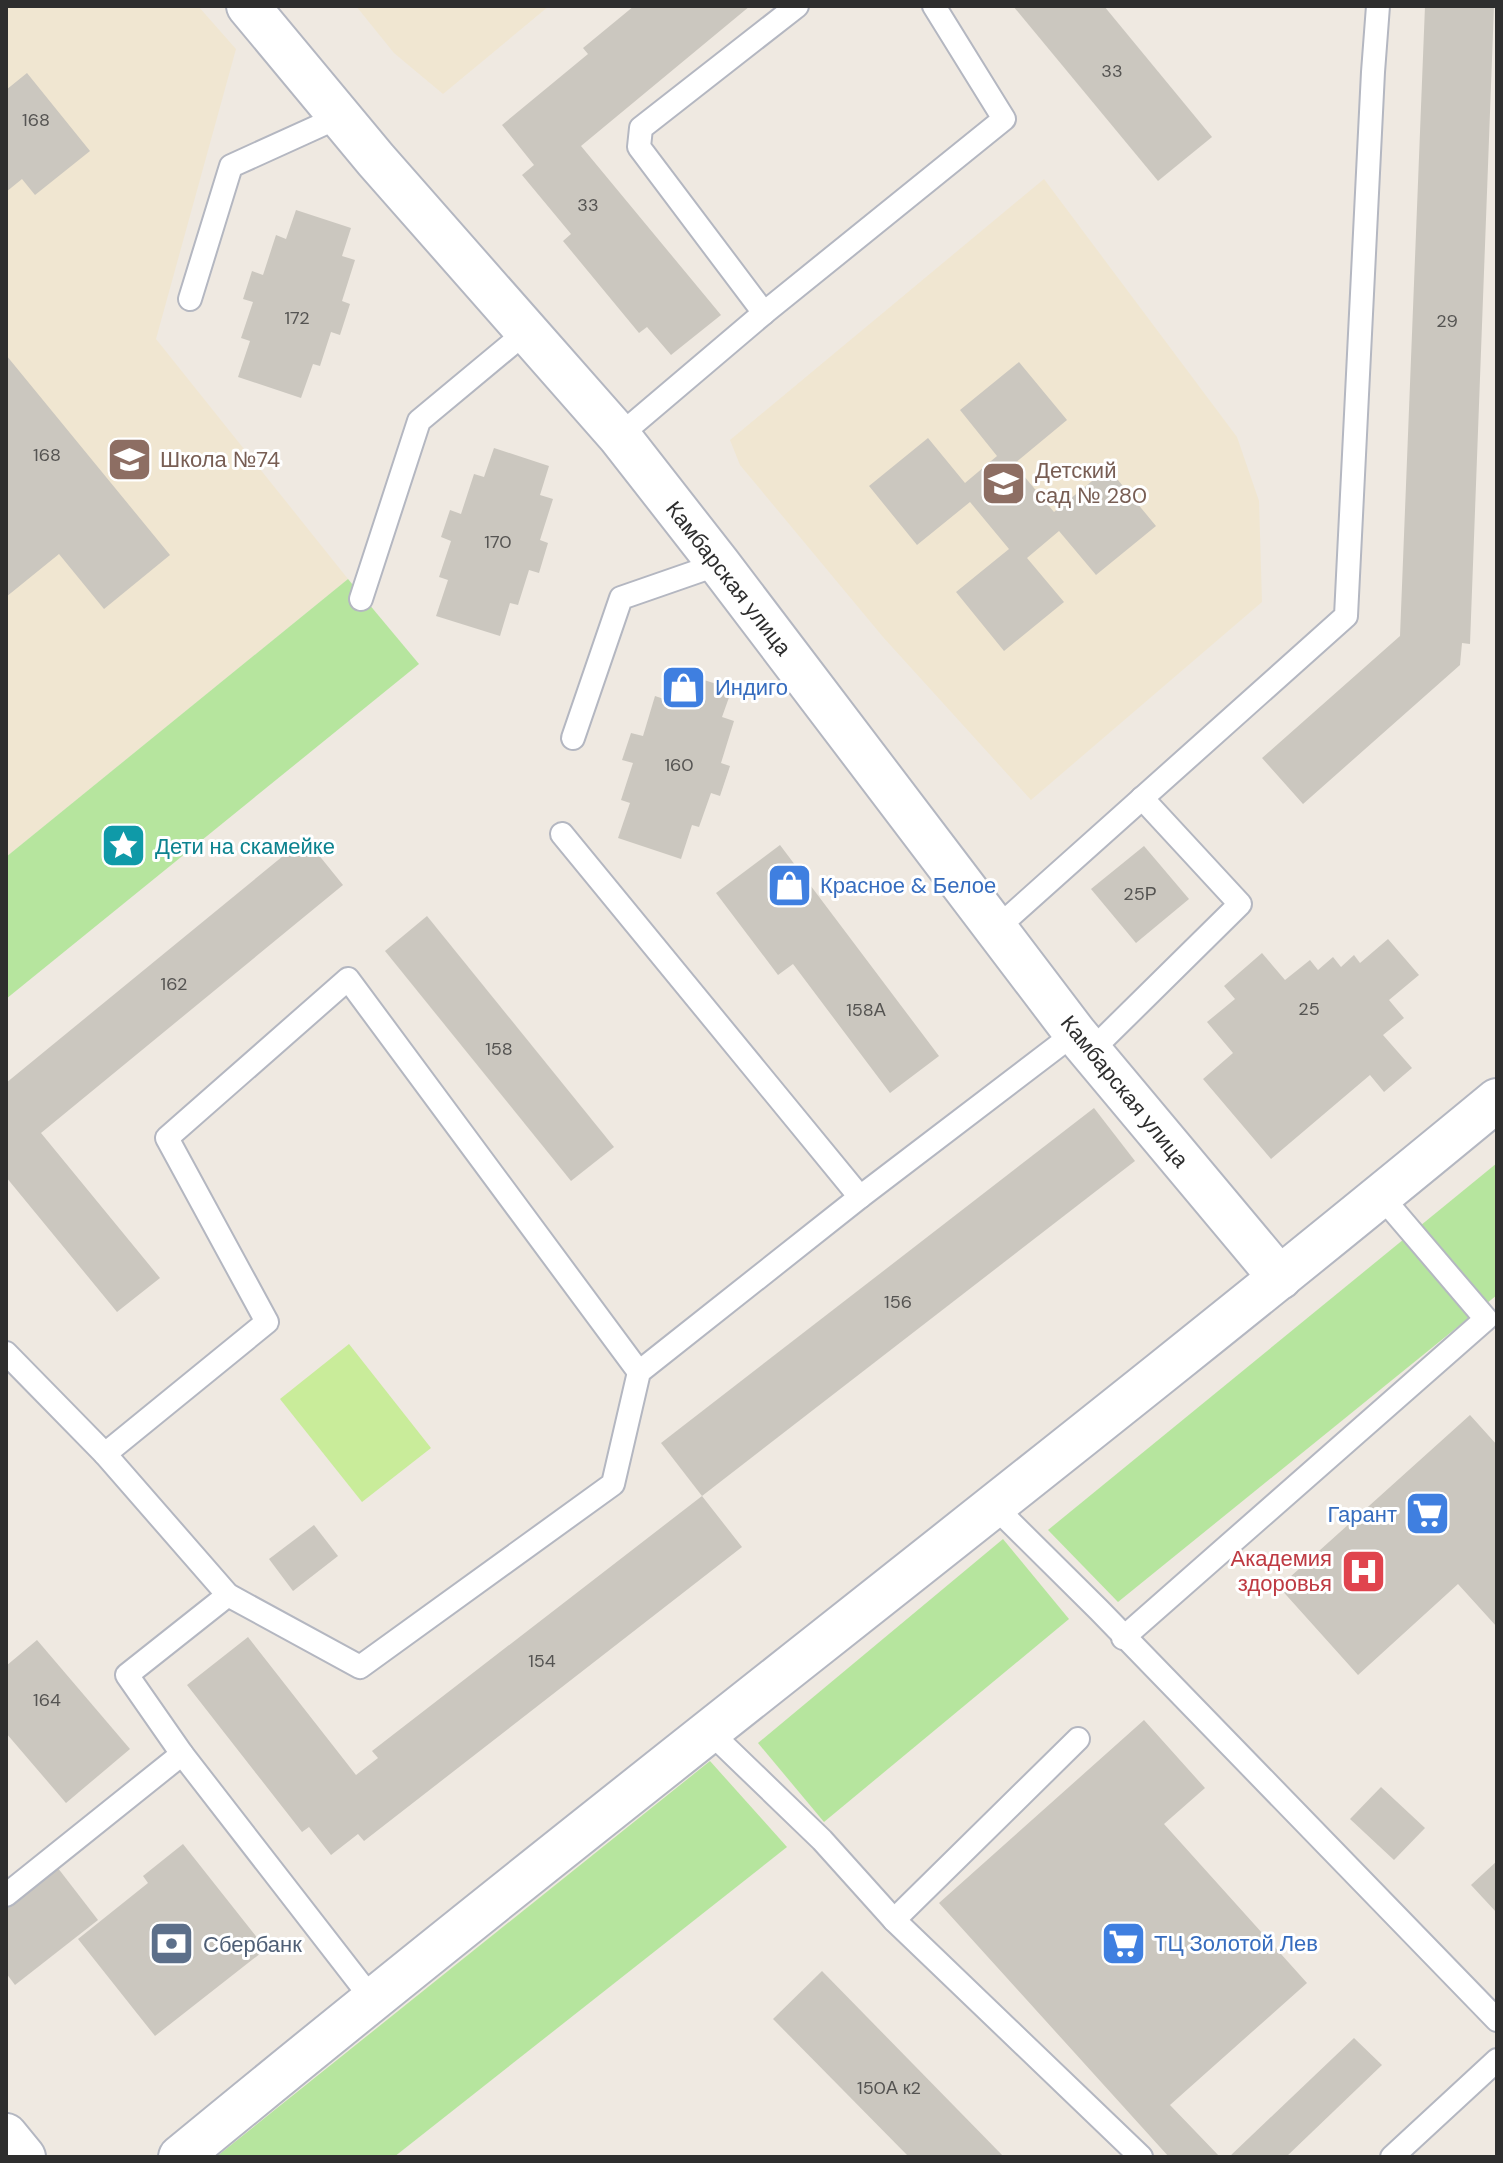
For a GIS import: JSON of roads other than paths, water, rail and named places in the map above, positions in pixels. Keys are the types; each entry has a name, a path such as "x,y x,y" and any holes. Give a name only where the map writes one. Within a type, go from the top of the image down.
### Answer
{"street":[{"name":"Камбарская улица","path":"248,6 339,117 619,436 1083,1042 1280,1278"},
{"path":"180,2157 372,1999 1280,1278 1497,1100"},
{"path":"6,2135 24,2157"}],"lane":[{"path":"764,313 639,147 641,128 797,6"},
{"path":"619,436 764,313 1004,119 934,6"},
{"path":"996,929 1346,616 1378,6"},
{"path":"190,299 231,166 339,117"},
{"path":"361,599 419,421 526,332"},
{"path":"573,738 621,598 719,564"},
{"path":"6,1353 105,1454 228,1595 360,1667 613,1484 639,1372 860,1197 1083,1042 1240,904 1142,798"},
{"path":"562,834 860,1197"},
{"path":"105,1454 267,1322 167,1138 348,979 639,1372"},
{"path":"1123,1638 1486,1319 1381,1196"},
{"path":"994,1506 1497,2020"},
{"path":"228,1595 127,1675 182,1754 372,1999"},
{"path":"709,1731 822,1840 894,1920 1141,2157"},
{"path":"894,1920 1078,1739"},
{"path":"6,1895 182,1754"},
{"path":"1392,2157 1497,2060"}],"place":[{"name":"Школа №74","path":"129,459"},
{"name":"Детский сад № 280","path":"1004,483"},
{"name":"Индиго","path":"684,687"},
{"name":"Дети на скамейке","path":"124,846"},
{"name":"Красное & Белое","path":"789,885"},
{"name":"Гарант","path":"1428,1514"},
{"name":"Академия здоровья","path":"1363,1571"},
{"name":"ТЦ Золотой Лев","path":"1123,1943"},
{"name":"Сбербанк","path":"172,1944"}]}
